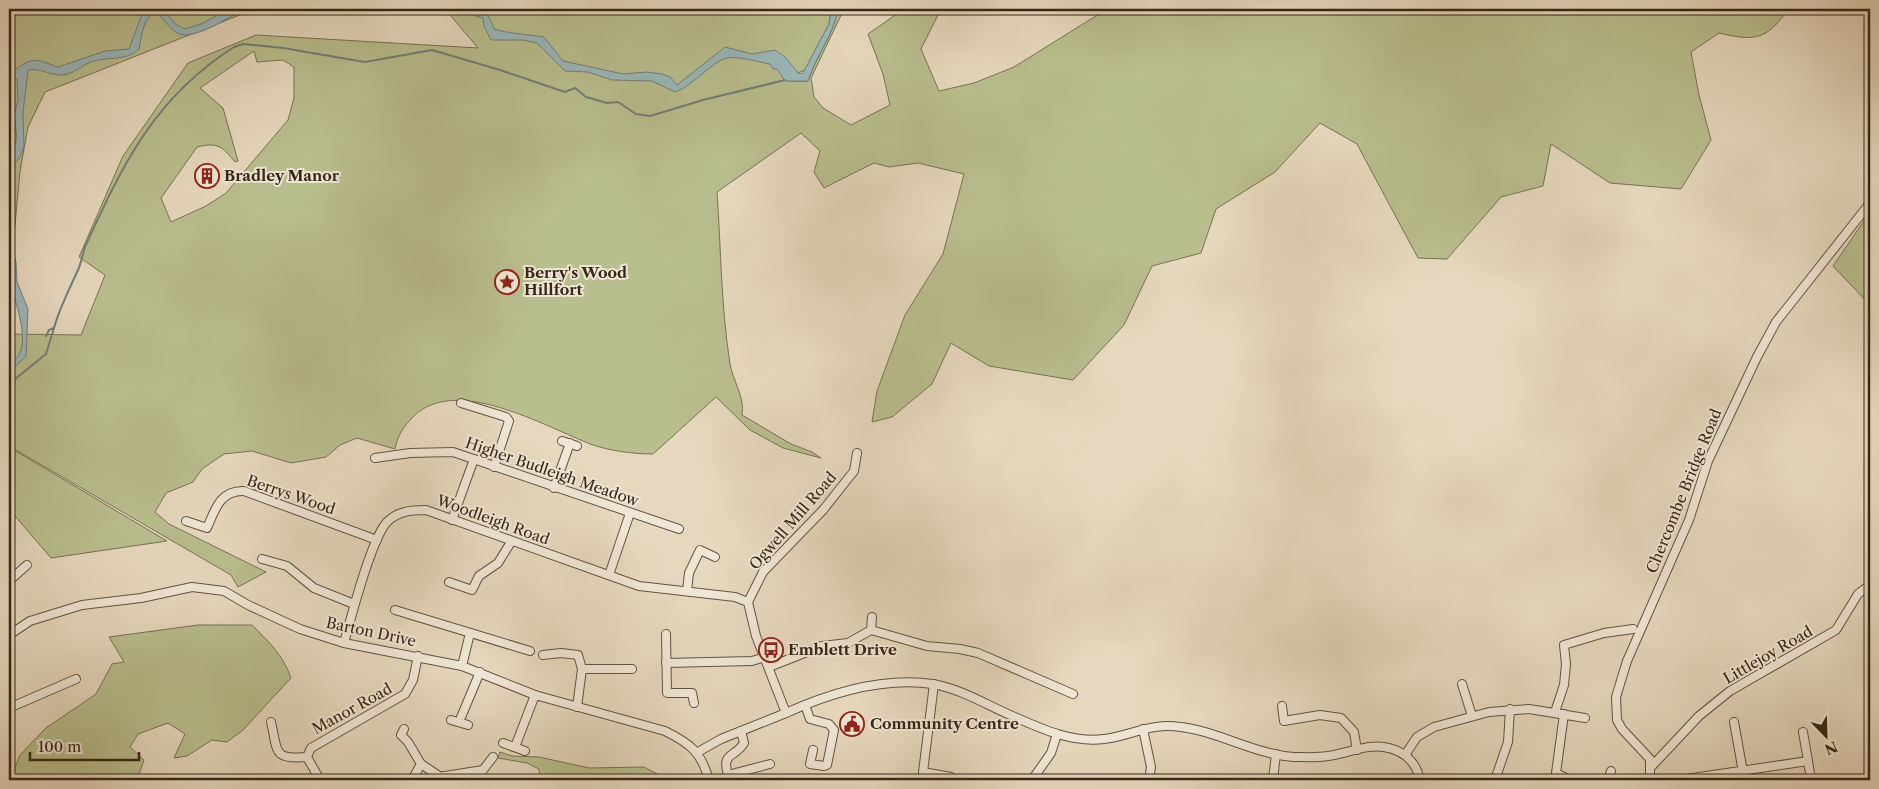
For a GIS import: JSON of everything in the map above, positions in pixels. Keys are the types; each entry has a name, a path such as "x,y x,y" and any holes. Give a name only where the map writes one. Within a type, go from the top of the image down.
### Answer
{"street":[{"name":"Chercombe Bridge Road","path":"1652,766 1650,759 1622,729 1617,720 1616,697 1627,661 1689,520 1708,461 1757,357 1776,322 1870,203"},
{"path":"461,403 506,418 509,421 494,467"},
{"path":"554,488 570,443"},
{"name":"Higher Budleigh Meadow","path":"375,458 444,451 474,459 554,488 679,529"},
{"name":"Ogwell Mill Road","path":"748,602 763,572 823,510 854,471 856,453"},
{"path":"452,520 474,459"},
{"name":"Berrys Wood","path":"186,521 207,528 218,502 230,493 244,491 377,540"},
{"name":"Woodleigh Road","path":"344,643 354,604 377,540 387,522 410,510 426,510 511,542 639,586 734,597 748,602"},
{"path":"609,575 630,513"},
{"path":"657,532 660,523"},
{"path":"449,582 472,590 479,576 498,562 511,542"},
{"path":"687,591 689,572 697,547 715,557"},
{"path":"262,559 287,566 314,588 354,604"},
{"path":"9,581 27,565"},
{"name":"Littlejoy Road","path":"1652,766 1699,716 1730,691 1836,630 1858,594 1870,585"},
{"name":"Barton Drive","path":"9,634 30,621 82,605 141,598 192,587 224,591 248,605 300,629 344,643 462,666 535,695 665,731 682,739 698,752"},
{"path":"748,602 756,636 786,713"},
{"path":"395,610 530,651"},
{"path":"871,630 872,617"},
{"path":"769,667 822,646 848,643 871,630 927,646 960,649 978,653 1073,694"},
{"path":"1555,712 1564,685 1566,664 1564,645 1604,633 1633,630"},
{"path":"462,666 470,633"},
{"path":"666,634 667,693 692,693 694,703"},
{"path":"540,655 574,653 580,659 582,669 576,706"},
{"name":"Manor Road","path":"306,757 311,748 317,743 381,710 405,694 413,680 418,656"},
{"path":"666,662 752,661 765,656"},
{"path":"582,669 632,669"},
{"path":"468,725 455,721 480,672"},
{"path":"9,708 39,696 48,689 72,681 74,691"},
{"path":"709,780 698,752 741,730 805,706 874,686 912,683 934,684 963,694 1057,734 1084,739 1104,740 1143,729 1166,726 1185,727 1248,747 1293,757 1318,757 1383,747 1405,754 1416,768 1420,780"},
{"path":"934,684 923,772 952,777"},
{"path":"1462,684 1472,716"},
{"path":"515,747 535,695"},
{"path":"805,706 810,719 829,724 834,730 826,765 810,764 813,750"},
{"path":"1282,706 1284,721 1320,716 1341,718 1354,732 1357,750"},
{"path":"1405,754 1417,737 1424,732 1472,716 1510,709 1529,708 1585,718"},
{"path":"1479,780 1495,780 1508,742 1510,709"},
{"path":"1564,714 1555,777 1570,780"},
{"name":"Manor Road","path":"271,722 277,751 282,756 288,758 306,757"},
{"path":"1734,722 1743,772"},
{"path":"404,729 401,735 408,742 421,764 439,776"},
{"path":"1143,729 1151,767 1149,780"},
{"path":"741,730 744,743 728,757 726,763 728,775 770,764"},
{"path":"1803,732 1811,780"},
{"path":"1032,780 1051,753 1057,734"},
{"path":"502,743 525,752"},
{"path":"1273,780 1276,754"},
{"name":"Manor Road","path":"306,757 320,780"},
{"path":"420,780 483,770 493,757"},
{"path":"1679,780 1708,774 1743,772 1808,761"},
{"path":"412,780 421,764"},
{"path":"1650,780 1652,766"},
{"path":"1608,780 1611,771"}],"green space":[{"path":"9,9 255,9 45,92 28,127 20,171 11,268 9,268"},
{"path":"445,9 831,9 829,24 805,70 791,76 788,81 808,81 833,27 838,9 844,9 811,78 814,97 823,108 851,125 890,105 883,74 868,34 904,9 939,9 940,11 921,49 939,91 974,83 1014,67 1107,9 1788,9 1780,20 1766,33 1758,36 1741,37 1719,33 1691,52 1699,95 1711,140 1681,189 1610,183 1551,144 1543,186 1501,197 1447,259 1418,258 1357,144 1320,123 1275,172 1216,209 1201,253 1152,266 1124,325 1073,380 989,366 951,343 932,384 892,417 872,422 877,391 905,315 943,254 964,174 918,163 889,167 874,163 824,188 814,172 820,151 801,133 717,192 722,278 730,364 742,402 742,415 791,444 812,452 821,458 783,448 750,430 716,397 653,454 623,452 600,447 499,407 474,402 450,401 428,406 410,420 400,433 395,449 357,438 340,445 326,457 291,463 252,451 224,454 202,469 193,482 166,493 155,512 169,524 266,572 238,587 231,575 9,446 9,336 10,334 81,335 105,275 79,257 123,156 188,63 256,35 478,48","holes":["254,51 257,62 283,60 294,67 294,98 288,120 226,193 206,206 171,222 161,198 197,147 215,145 227,152 235,162 238,161 223,108 200,88"]},
{"path":"1870,212 1870,305 1833,266"},
{"path":"14,450 167,541 51,558 9,509 9,454"},
{"path":"198,625 252,625 275,649 288,670 291,678 243,730 227,742 212,740 187,756 174,758 185,734 168,723 138,734 130,747 144,760 137,780 10,780 20,755 46,728 96,694 112,664 124,662 109,637"},
{"path":"500,752 512,756 539,757 589,768 644,767 669,780 540,780 539,769 527,763 498,758"}],"water":[{"path":"144,9 163,9 175,24 185,29 201,24 229,9 245,9 202,31 184,35 174,31 161,17 154,13 145,24 139,49 128,56 97,60 64,75 28,70 23,112 24,146 20,157 9,169 9,159 17,138 14,116 18,100 17,79 13,77 13,71 35,60 58,67 105,51 129,49"},
{"path":"454,9 475,9 484,12 494,29 544,37 563,61 623,74 647,72 662,74 670,77 677,85 725,47 752,54 775,50 785,57 799,74 803,73 829,24 831,9 838,9 833,27 808,81 785,81 777,69 773,69 770,64 743,58 727,58 721,60 688,85 675,92 652,81 612,80 588,72 565,71 537,43 523,40 491,40 484,26 483,18"},
{"path":"9,238 16,262 17,282 28,309 26,356 9,373 9,361 16,359 21,351 22,332 10,281"}],"waterway":[{"path":"46,336 49,330 54,328 61,307 80,266 85,247 113,188 144,135 182,88 206,67 234,47 243,44 283,48 365,62 432,50 565,92 575,88 586,97 607,103 618,102 636,114 650,116 703,100 785,80"},
{"path":"9,384 46,354 54,328"}],"place":[{"name":"Bradley Manor","path":"207,176"},
{"name":"Berry's Wood Hillfort","path":"507,282"},
{"name":"Emblett Drive","path":"771,650"},
{"name":"Community Centre","path":"852,724"}]}
